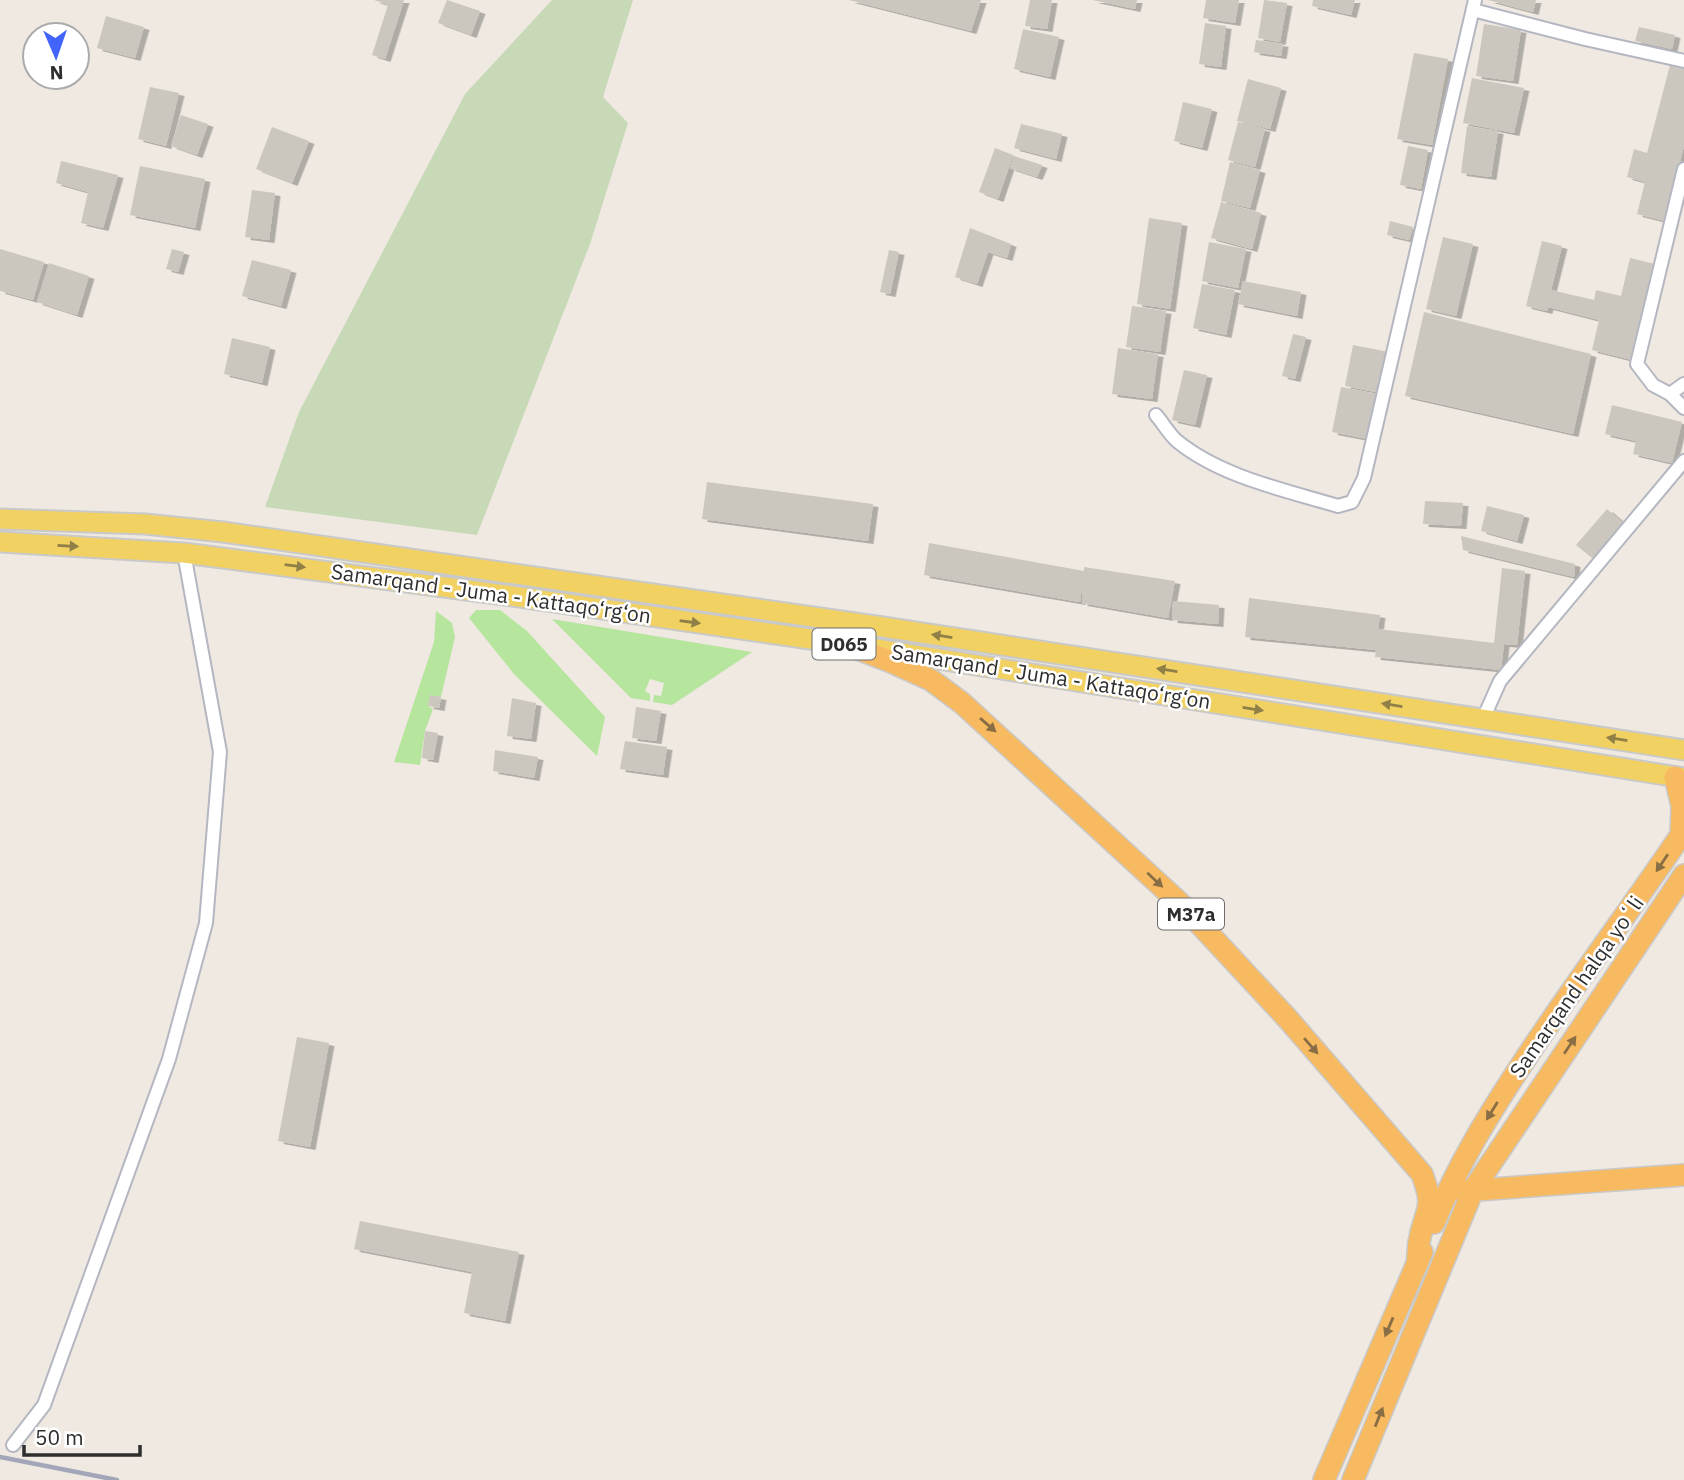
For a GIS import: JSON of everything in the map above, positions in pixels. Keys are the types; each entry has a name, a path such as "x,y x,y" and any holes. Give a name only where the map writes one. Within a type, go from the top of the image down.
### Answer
{"highway":[{"name":"M37a","path":"845,644 931,680 962,703 1183,906 1235,960 1422,1174 1430,1198 1430,1210 1419,1241 1417,1265"},
{"name":"Samarqand halqa yoʻli","path":"1324,1480 1447,1191 1480,1130 1550,1021 1681,835 1680,778"},
{"name":"Samarqand halqa yoʻli","path":"1353,1480 1473,1190 1684,875"},
{"path":"1447,1191 1684,1175"},
{"path":"1456,1228 1469,1212 1484,1200 1533,1187"}],"main road":[{"name":"Samarqand - Juma - Kattaqo‘rg‘on","path":"0,519 145,524 223,532 883,627 1684,750"},
{"name":"Samarqand - Juma - Kattaqo‘rg‘on","path":"0,542 184,553 298,566 845,644 1680,778"}],"street":[{"path":"1156,415 1175,440 1228,471 1338,506 1352,502 1364,478 1474,5 1585,39 1684,61"},
{"path":"1684,169 1637,364 1653,385 1670,394 1684,408"},
{"path":"1670,394 1684,384"},
{"path":"1483,719 1500,681 1684,461"},
{"path":"13,1444 44,1405 169,1059 206,923 220,752 184,553"}],"green space":[{"path":"552,0 633,0 603,97 628,123 590,244 477,535 265,507 299,412 465,94"},
{"path":"476,610 500,610 527,631 605,717 597,756 514,674 469,618"},
{"path":"436,611 452,623 455,637 441,697 430,696 428,706 433,709 425,731 420,765 394,762 434,642"},
{"path":"552,619 752,652 672,705 653,702 654,695 661,696 664,683 650,679 645,691 650,694 650,701 631,698"}],"building":[{"path":"374,0 404,0 385,59 372,55 388,5"},
{"path":"447,0 480,11 471,35 438,23"},
{"path":"849,0 981,0 971,31"},
{"path":"1030,0 1052,0 1047,29 1025,26"},
{"path":"1092,0 1137,0 1135,9"},
{"path":"1206,0 1239,0 1235,23 1203,18"},
{"path":"1264,0 1287,3 1280,42 1258,38"},
{"path":"1313,0 1355,0 1351,15 1312,6"},
{"path":"1488,0 1536,0 1533,12"},
{"path":"106,16 144,27 135,58 97,48"},
{"path":"1205,23 1226,26 1221,67 1199,64"},
{"path":"1484,24 1521,30 1513,81 1476,76"},
{"path":"1639,27 1675,35 1672,49 1635,41"},
{"path":"1023,29 1059,37 1050,77 1014,69"},
{"path":"1256,40 1283,44 1281,56 1254,52"},
{"path":"1414,53 1448,59 1432,145 1397,139"},
{"path":"1670,65 1684,69 1684,146 1665,221 1637,214 1645,182 1627,177 1634,149 1647,153"},
{"path":"1472,78 1524,88 1514,133 1463,123"},
{"path":"1248,79 1281,88 1270,129 1237,121"},
{"path":"150,87 179,93 166,146 138,139"},
{"path":"1183,102 1212,109 1202,148 1174,141"},
{"path":"181,115 208,124 197,155 171,146"},
{"path":"1238,122 1265,129 1255,167 1228,160"},
{"path":"1021,124 1062,134 1056,159 1014,148"},
{"path":"1467,126 1498,131 1491,177 1461,173"},
{"path":"272,127 309,141 292,183 256,169"},
{"path":"1408,146 1428,150 1421,189 1400,185"},
{"path":"995,148 1013,155 998,199 979,192"},
{"path":"1014,156 1042,165 1037,177 1010,168"},
{"path":"61,161 118,175 103,228 81,223 88,192 56,183"},
{"path":"1230,162 1260,170 1250,208 1221,201"},
{"path":"140,166 205,179 195,228 130,215"},
{"path":"252,190 275,193 269,240 245,237"},
{"path":"1221,202 1261,213 1252,249 1211,238"},
{"path":"1149,218 1182,223 1170,309 1137,304"},
{"path":"1390,221 1413,227 1409,240 1387,235"},
{"path":"970,228 1011,244 1007,258 988,252 977,284 955,277"},
{"path":"1443,237 1473,244 1456,316 1426,309"},
{"path":"1542,241 1562,246 1551,290 1594,300 1596,290 1621,296 1630,258 1655,264 1632,360 1592,350 1599,320 1548,307 1547,311 1526,306"},
{"path":"1209,242 1246,249 1238,288 1202,281"},
{"path":"0,249 44,262 33,300 0,291"},
{"path":"172,249 184,252 178,272 166,269"},
{"path":"889,250 899,252 890,294 880,292"},
{"path":"252,260 291,270 281,306 242,296"},
{"path":"49,263 89,276 77,315 37,302"},
{"path":"1243,281 1301,292 1297,316 1238,304"},
{"path":"1202,284 1235,290 1226,335 1193,328"},
{"path":"1132,306 1166,311 1160,352 1126,347"},
{"path":"1424,312 1591,354 1573,434 1405,396"},
{"path":"1293,334 1306,337 1295,379 1282,376"},
{"path":"232,338 270,347 262,383 224,374"},
{"path":"1353,345 1389,352 1381,393 1345,386"},
{"path":"1118,348 1158,354 1152,399 1112,394"},
{"path":"1184,370 1207,375 1195,425 1172,420"},
{"path":"1341,387 1378,394 1368,439 1332,432"},
{"path":"1612,405 1682,422 1672,463 1633,454 1636,441 1605,434"},
{"path":"707,482 873,504 868,541 702,519"},
{"path":"1425,501 1463,503 1461,526 1423,524"},
{"path":"1487,506 1524,515 1517,541 1481,531"},
{"path":"1607,509 1622,522 1592,558 1576,545"},
{"path":"1461,536 1575,564 1574,577 1463,550"},
{"path":"929,543 1084,571 1084,567 1175,581 1168,618 1082,603 1083,579 1080,602 924,575"},
{"path":"1502,568 1525,571 1517,645 1504,644 1501,670 1375,657 1376,650 1245,637 1249,598 1380,615 1378,629 1494,643"},
{"path":"1173,601 1219,605 1218,624 1172,620"},
{"path":"430,695 441,697 439,708 428,706"},
{"path":"512,698 536,703 531,739 507,736"},
{"path":"636,707 661,711 656,741 632,738"},
{"path":"425,731 438,733 433,760 422,758"},
{"path":"625,741 667,747 663,775 620,769"},
{"path":"495,750 538,757 534,778 493,771"},
{"path":"297,1037 329,1043 310,1147 278,1141"},
{"path":"360,1221 519,1252 505,1321 464,1313 472,1272 354,1249"}],"railway":[{"path":"0,1457 117,1480"}]}
